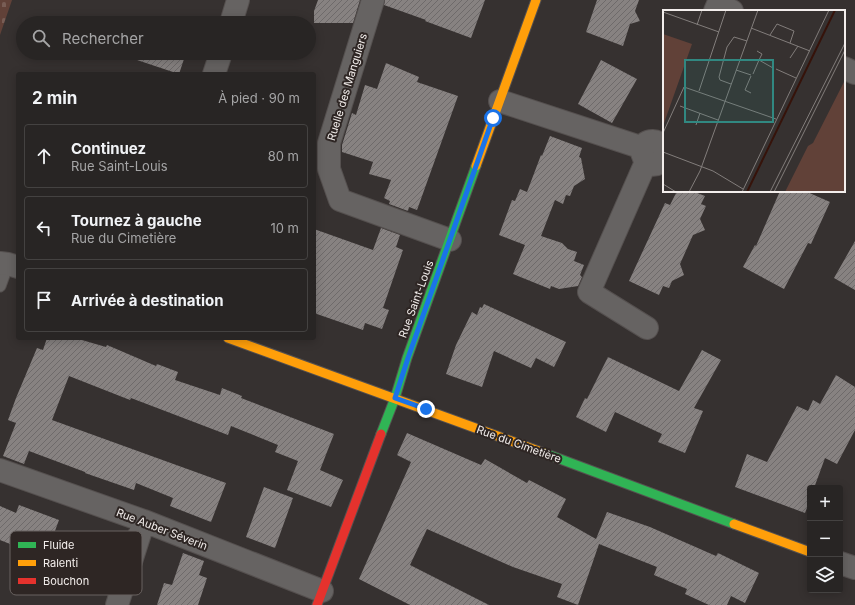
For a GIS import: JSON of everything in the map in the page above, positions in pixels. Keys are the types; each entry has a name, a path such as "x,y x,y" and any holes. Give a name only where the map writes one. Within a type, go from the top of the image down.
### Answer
{"street":[{"path":"233,16 238,0"},
{"name":"Ruelle des Manguiers","path":"373,0 329,143 329,169 340,200 450,240"},
{"name":"Rue Saint-Louis","path":"320,598 395,398 536,0"},
{"path":"215,72 219,60"},
{"path":"845,68 855,73"},
{"path":"500,101 657,148 589,292 647,328"},
{"name":"Rue du Cimetière","path":"234,340 395,398 807,551"},
{"name":"Rue Auber Séverin","path":"0,470 144,521 320,598"},
{"path":"141,531 144,521"},
{"path":"843,564 855,568"},
{"path":"117,605 120,595"}],"lane":[{"path":"0,286 9,264"}],"green space":[{"path":"0,0 12,0 0,35"}],"building":[{"path":"318,0 360,0 353,23 316,23 314,11"},
{"path":"385,0 485,0 471,38 384,5"},
{"path":"597,0 639,0 635,11 640,21 630,24 623,46 586,32"},
{"path":"137,60 184,60 180,72 173,72"},
{"path":"601,60 637,79 612,123 578,104"},
{"path":"386,63 419,77 417,82 458,96 417,210 409,207 408,211 389,204 390,201 384,198 391,180 369,174 373,162 342,152 342,145 352,113 356,115 365,85 377,89"},
{"path":"550,136 582,148 579,157 581,158 585,179 574,186 570,196 566,195 563,204 555,200 541,236 562,243 568,249 577,252 574,261 584,265 580,275 582,277 578,286 559,289 551,286 550,289 513,274 525,245 499,235 512,200 515,201 520,189 527,192"},
{"path":"676,192 695,192 705,196 701,204 706,206 700,219 705,230 693,235 680,264 684,275 672,281 669,288 663,286 659,295 629,281 665,203 670,205"},
{"path":"780,192 807,192 830,202 811,244 808,243 784,289 743,267 755,245 756,246"},
{"path":"381,228 400,235 396,247 403,250 383,308 389,310 382,329 365,323 363,330 316,314 316,230 373,250"},
{"path":"855,241 855,290 834,278"},
{"path":"484,304 566,342 554,367 536,358 531,368 494,351 482,387 446,374 456,345 472,312 477,315 480,307 482,308"},
{"path":"46,340 82,340 106,347 107,345 156,366 157,364 178,372 175,380 220,395 222,388 242,396 241,398 334,434 320,470 343,480 331,507 287,490 298,461 275,452 278,445 231,426 228,435 131,398 130,400 69,376 52,420 226,483 211,522 170,506 173,498 136,483 134,490 29,451 24,464 3,456 16,423 8,420 16,398 37,348 43,350"},
{"path":"702,350 721,360 694,408 703,411 685,453 658,442 662,434 615,412 606,432 576,417 585,398 587,399 608,357 679,391"},
{"path":"836,375 855,387 855,430 837,464 825,458 815,485 807,485 807,508 805,513 735,487 747,454 767,462 797,406 808,411 813,400 820,404"},
{"path":"407,433 481,465 485,459 527,483 529,480 566,499 557,517 596,539 607,512 650,527 716,556 718,553 759,573 745,603 731,596 727,605 709,605 685,594 687,589 654,575 657,567 599,544 578,605 557,597 562,584 513,567 427,529 410,565 489,605 410,605 359,579 411,462 397,455"},
{"path":"264,487 293,498 275,548 246,537"},
{"path":"19,505 59,520 55,531 10,531 10,544 0,540 0,506 16,513"},
{"path":"183,553 204,561 199,575 207,578 198,605 157,605 164,583 172,585"}],"traffic: fast":[{"path":"381,434 476,166"},
{"path":"544,453 734,524"}],"traffic: slow":[{"path":"476,166 536,0"},
{"path":"233,340 544,453"},
{"path":"734,524 807,551"}],"traffic: jam":[{"path":"317,605 381,434"}],"route":[{"path":"426,409 395,398 493,118"}]}
